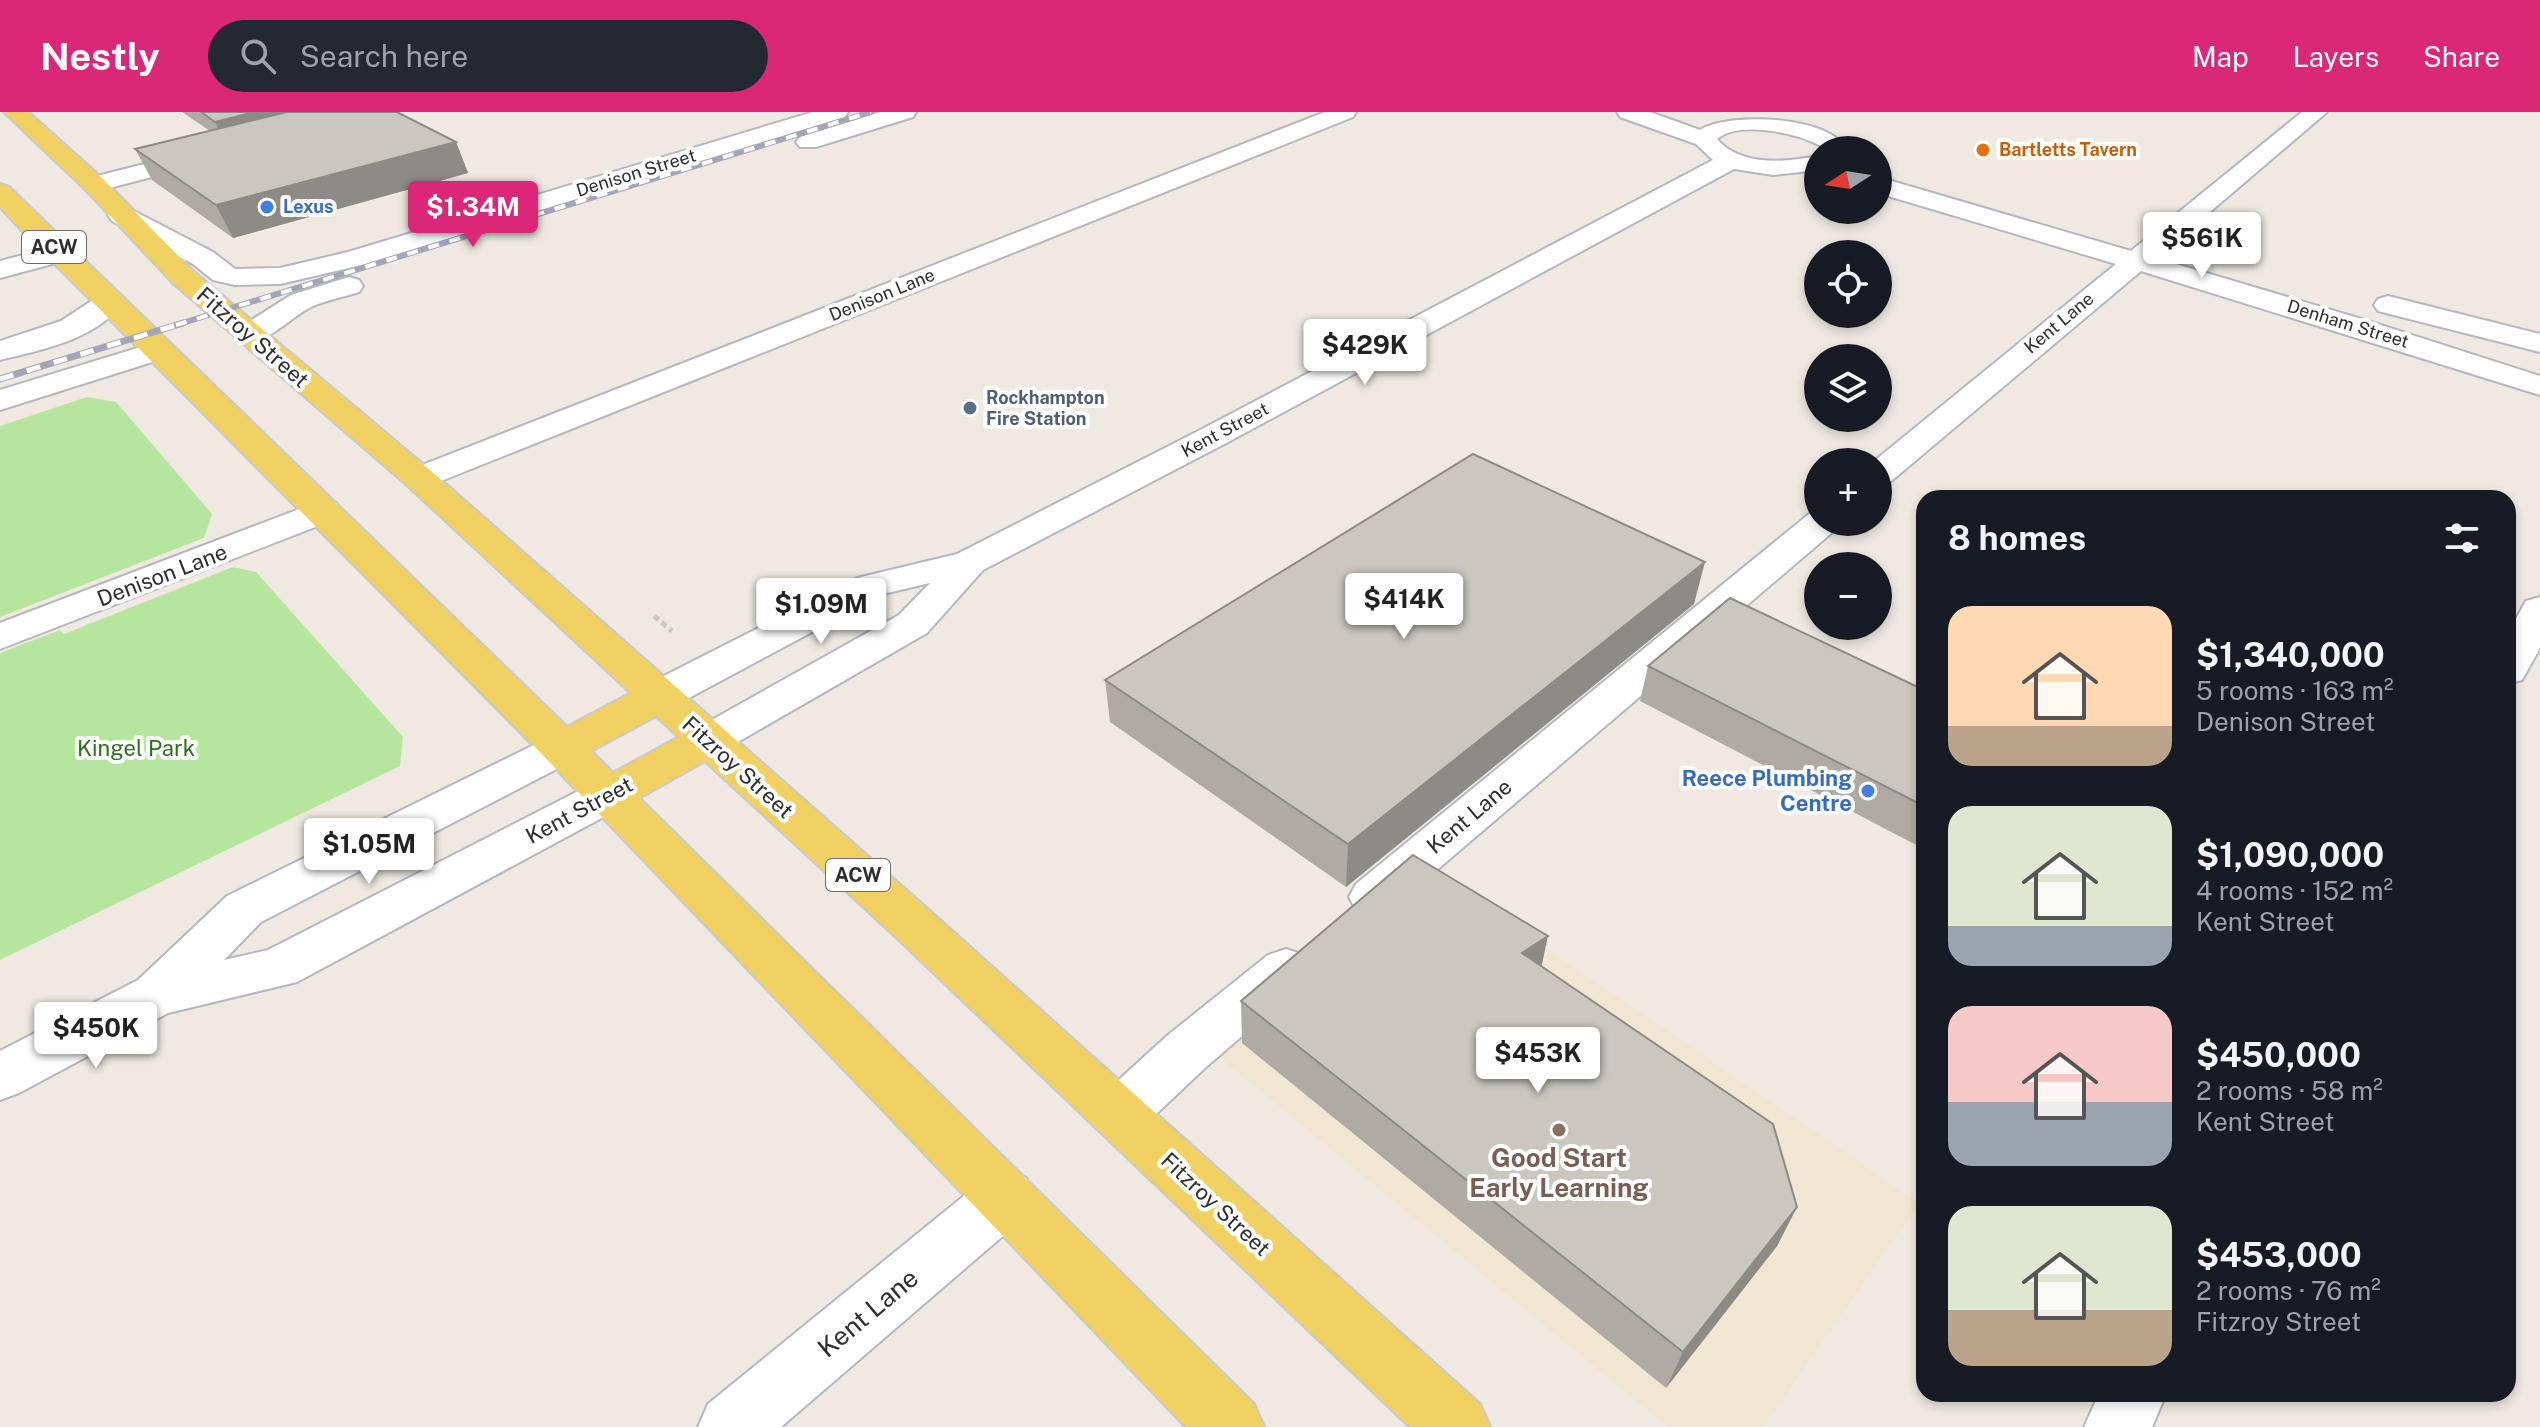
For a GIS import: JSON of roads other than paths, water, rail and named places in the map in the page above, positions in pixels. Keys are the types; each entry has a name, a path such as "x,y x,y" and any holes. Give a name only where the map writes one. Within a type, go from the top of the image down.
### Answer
{"main road":[{"name":"Fitzroy Street","path":"15,112 94,184 183,277 419,478 1119,1114 1457,1427"},
{"name":"ACW","path":"4,200 608,795 1231,1427"},
{"name":"Kent Street","path":"561,749 659,696"},
{"name":"Kent Street","path":"608,795 709,740"}],"street":[{"name":"Denison Street","path":"121,215 203,258 223,274 250,279 280,276 356,258 837,112"},
{"name":"Denison Street","path":"250,334 301,301 905,112"},
{"name":"Denison Lane","path":"419,478 1345,112"},
{"path":"1628,112 1704,139 1718,153 1732,160 1776,167 1804,167"},
{"path":"1713,112 1750,120 1814,122 1829,136"},
{"name":"Kent Lane","path":"1892,463 2316,112"},
{"path":"1704,139 1707,132 1716,126 1750,120"},
{"path":"94,184 228,150"},
{"name":"Kent Street","path":"659,696 870,586 970,562 1218,434 1732,160"},
{"path":"1892,163 2187,249"},
{"name":"Denham Street","path":"1892,189 2419,345 2540,386"},
{"path":"0,270 61,253"},
{"name":"Denham Street","path":"2365,299 2540,343"},
{"path":"0,351 71,330 90,319 109,302"},
{"path":"0,400 157,351"},
{"name":"Denison Lane","path":"0,637 323,511"},
{"name":"Kent Lane","path":"1119,1114 1187,1051 1805,536"},
{"name":"Kent Street","path":"709,740 913,624 970,562"},
{"path":"2516,656 2540,609"},
{"name":"Kent Street","path":"156,995 244,909 561,749"},
{"name":"Kent Street","path":"0,1077 156,995 279,968 608,795"},
{"name":"Kent Lane","path":"731,1427 1006,1197"},
{"path":"2117,1427 2130,1402"}],"railway":[{"path":"176,325 871,112"},
{"path":"0,379 183,323"}],"place":[{"name":"Bartletts Tavern","path":"1983,150"},
{"name":"Lexus","path":"267,207"},
{"name":"Rockhampton Fire Station","path":"970,408"},
{"name":"Reece Plumbing Centre","path":"1868,791"},
{"name":"Good Start Early Learning","path":"1559,1130"}],"park label":[{"name":"Kingel Park","path":"136,748"}]}
